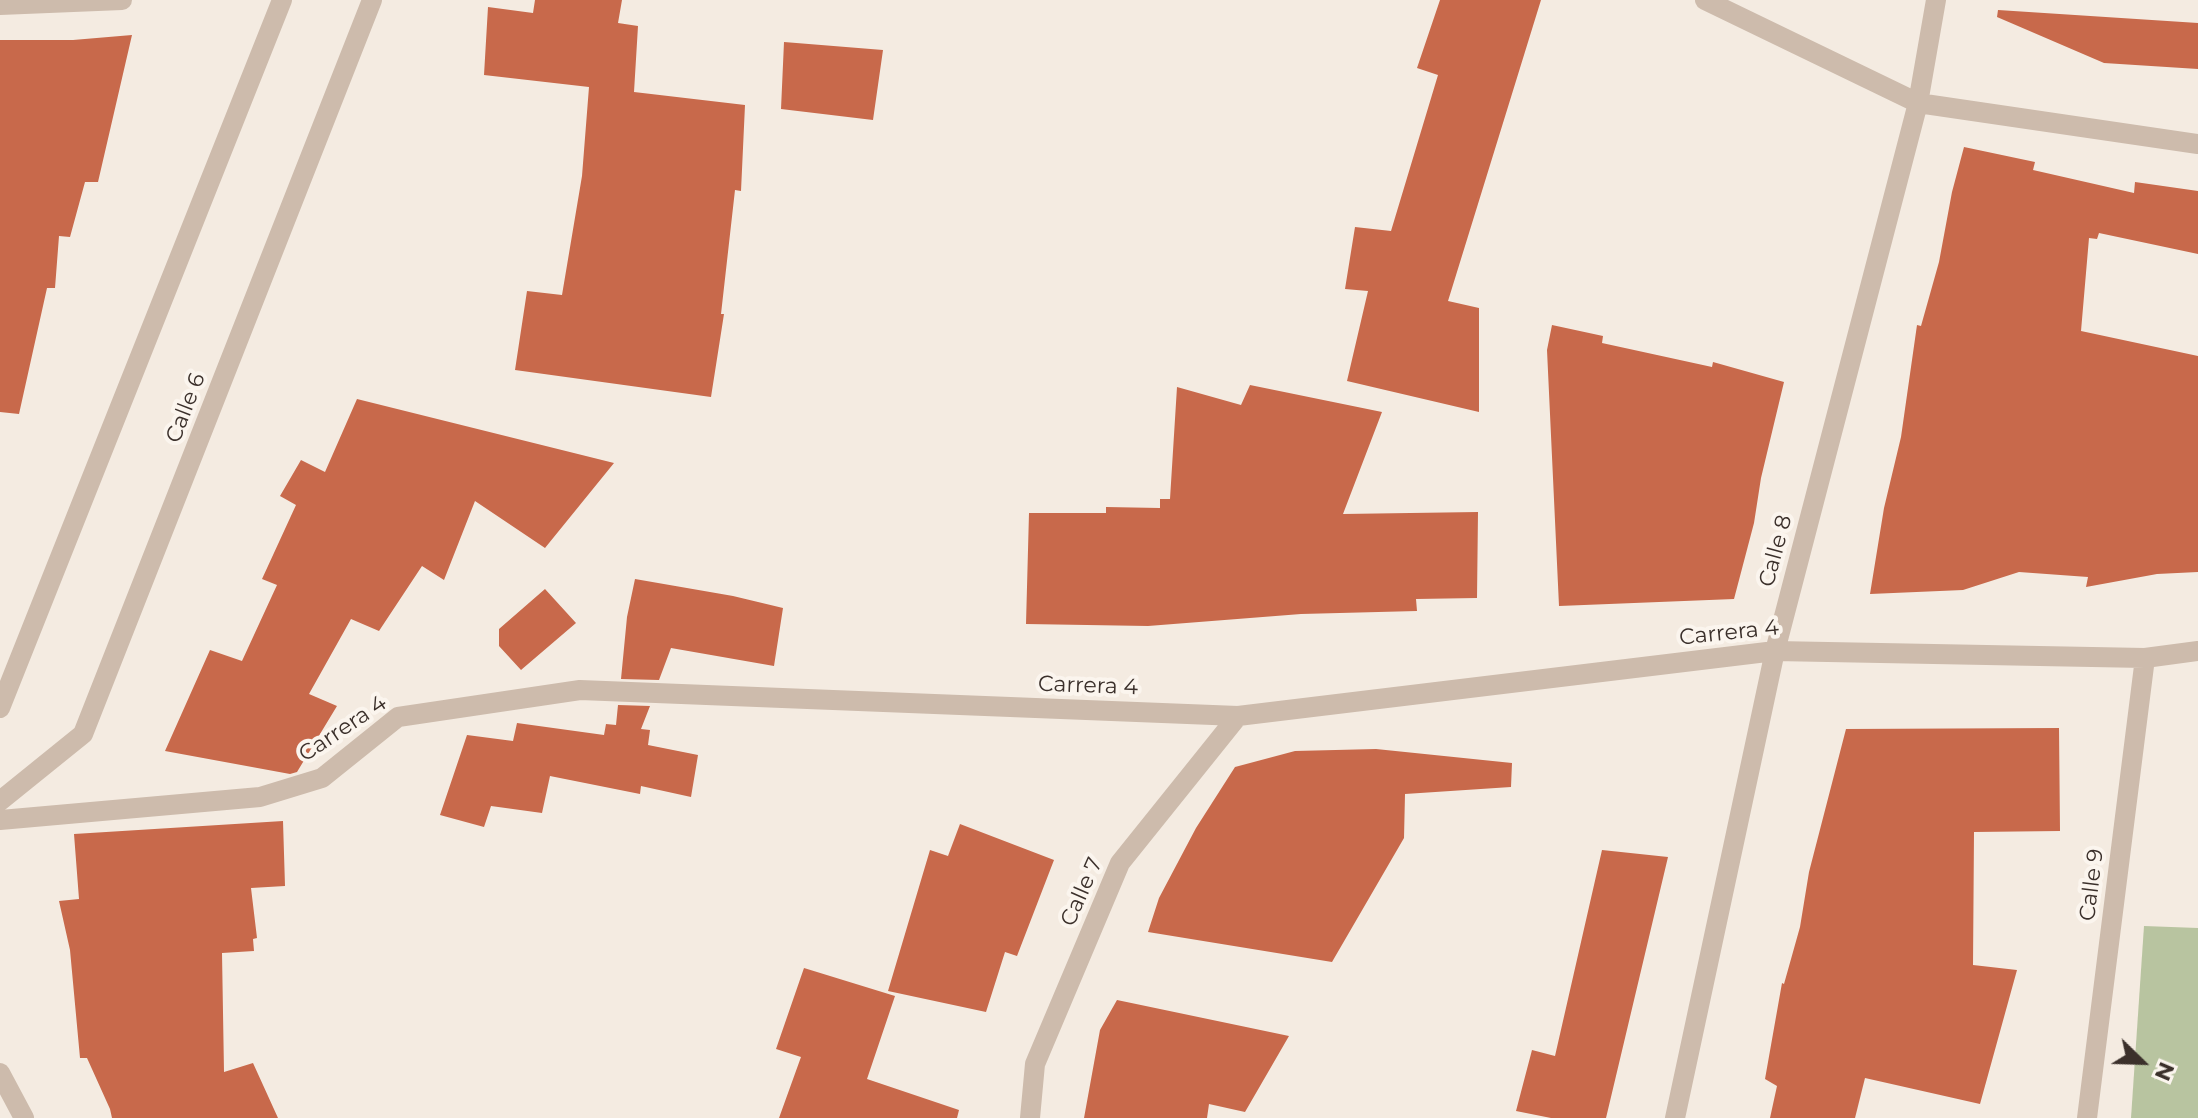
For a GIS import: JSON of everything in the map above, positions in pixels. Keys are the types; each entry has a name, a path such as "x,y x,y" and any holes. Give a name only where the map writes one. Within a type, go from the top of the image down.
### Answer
{"street":[{"path":"0,5 122,0"},
{"path":"0,708 282,0"},
{"name":"Calle 6","path":"0,801 83,734 372,0"},
{"path":"1705,0 1918,103 2198,144"},
{"name":"Calle 8","path":"1675,1118 1775,651 1918,103 1936,0"},
{"name":"Carrera 4","path":"0,820 260,797 322,778 398,717 580,690 1238,716 1775,651 2145,658 2198,651"},
{"name":"Calle 9","path":"2087,1118 2145,658"},
{"name":"Calle 7","path":"1030,1118 1035,1064 1120,863 1238,716"},
{"path":"0,1073 24,1118"}],"green space":[{"path":"2144,926 2198,928 2198,1118 2131,1118"}],"building":[{"path":"535,0 622,0 618,23 638,26 634,92 745,105 741,191 735,190 721,314 724,314 711,397 515,370 527,291 562,295 582,176 589,87 484,75 488,7 533,13"},
{"path":"1440,0 1541,0 1448,301 1479,308 1479,412 1347,381 1368,291 1345,289 1355,227 1391,231 1438,75 1417,68"},
{"path":"1998,10 2198,23 2198,69 2104,63 1997,17"},
{"path":"132,35 98,182 85,182 70,237 59,236 55,288 47,288 19,414 0,412 0,40 73,40"},
{"path":"784,42 883,50 873,120 781,109"},
{"path":"1964,147 2035,162 2033,170 2134,193 2135,182 2198,191 2198,254 2099,233 2097,239 2089,238 2081,331 2198,356 2198,572 2157,574 2086,587 2088,577 2019,572 1963,590 1870,594 1884,508 1901,437 1917,325 1921,326 1939,262"},
{"path":"1552,325 1603,336 1602,343 1712,367 1713,362 1784,382 1761,478 1754,523 1734,599 1559,606 1547,350"},
{"path":"1250,385 1382,412 1343,514 1478,512 1477,598 1416,599 1417,611 1301,614 1148,626 1026,624 1029,513 1106,513 1106,507 1160,508 1160,499 1170,499 1177,387 1241,405"},
{"path":"357,399 614,463 545,548 475,501 444,580 422,566 379,631 351,619 309,694 337,706 297,772 290,774 165,751 210,650 242,661 277,585 262,579 296,505 280,496 301,460 325,472"},
{"path":"635,579 783,608 774,666 671,648 659,680 621,679 627,617"},
{"path":"545,589 576,623 521,670 499,646 499,629"},
{"path":"618,705 650,706 641,729 650,730 648,745 698,755 691,797 641,786 640,794 550,776 542,813 491,806 484,827 440,815 467,735 513,741 517,723 604,735 606,724 616,725"},
{"path":"2059,728 2060,831 1974,832 1973,965 2017,970 1980,1104 1865,1078 1855,1118 1770,1118 1777,1086 1765,1079 1782,983 1800,927 1809,872 1846,729"},
{"path":"1376,749 1512,763 1511,787 1405,794 1404,838 1332,962 1148,932 1159,898 1196,828 1235,767 1295,751"},
{"path":"283,821 285,886 251,888 257,938 253,939 254,951 222,953 224,1072 253,1063 278,1118 112,1118 87,1058 80,1058 70,950 59,901 79,899 74,834"},
{"path":"960,824 1054,860 1017,956 1005,952 986,1012 888,991 930,850 948,856"},
{"path":"1602,850 1668,857 1606,1118 1551,1118 1516,1111 1532,1050 1555,1056"},
{"path":"804,968 895,996 867,1079 959,1110 957,1118 779,1118 801,1057 776,1049"},
{"path":"1117,1000 1289,1036 1245,1112 1209,1104 1207,1118 1084,1118 1100,1030"}]}
